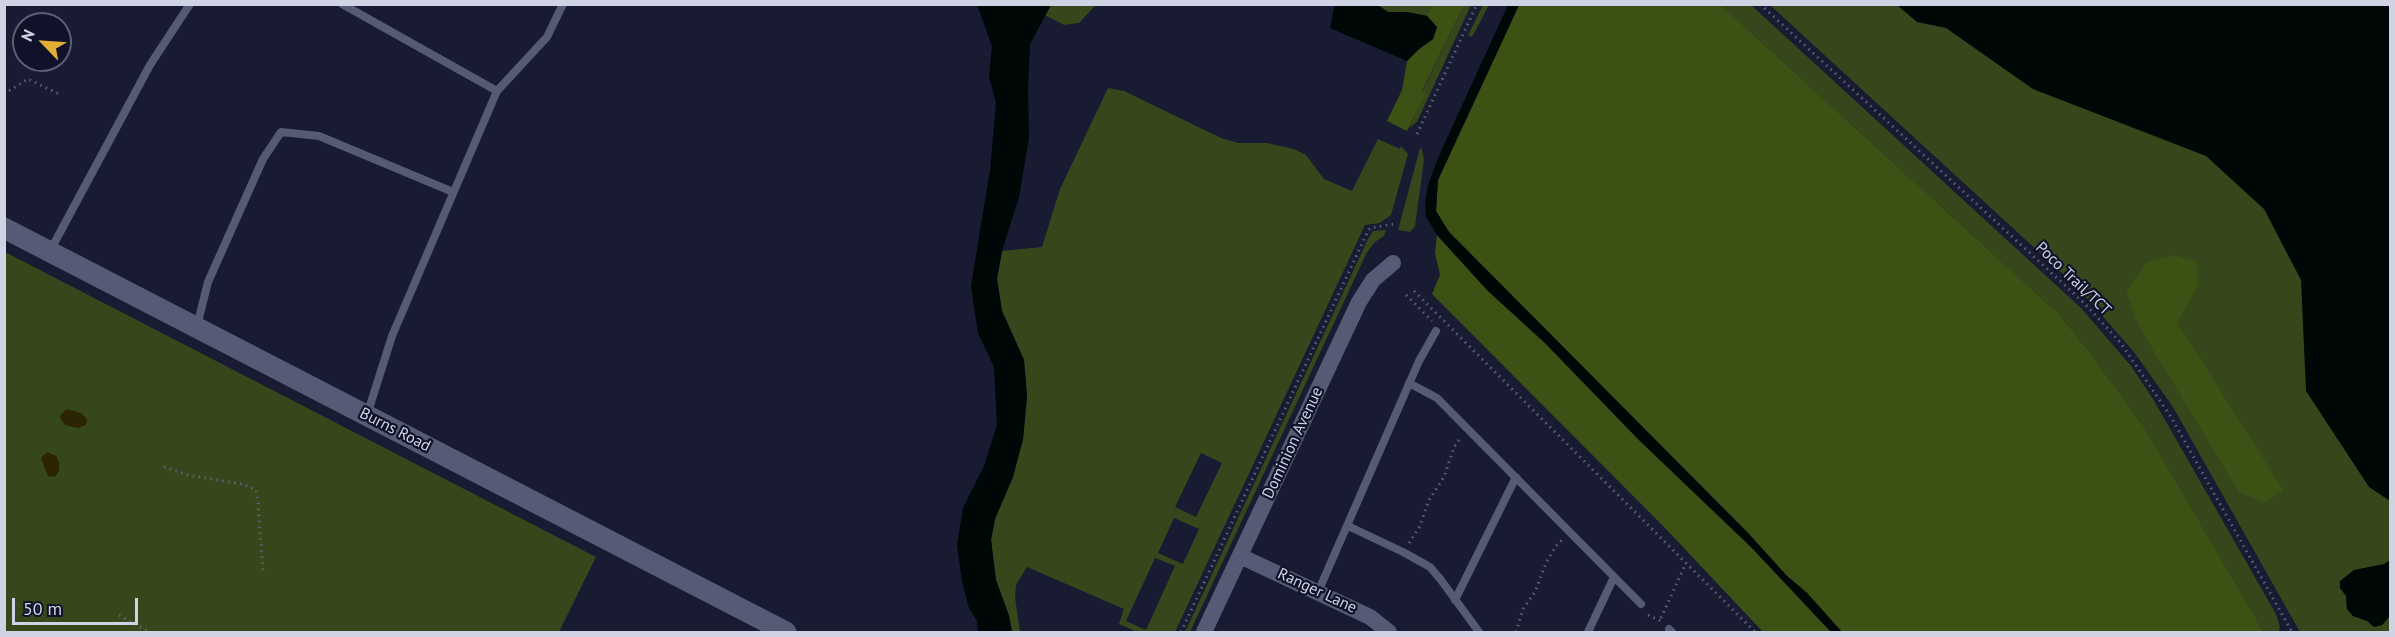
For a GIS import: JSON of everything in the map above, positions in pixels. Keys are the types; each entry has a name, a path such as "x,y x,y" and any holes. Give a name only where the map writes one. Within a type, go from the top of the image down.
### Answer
{"street":[{"name":"Burns Road","path":"4,228 786,633"},
{"name":"Dominion Avenue","path":"1204,633 1359,302 1373,280 1393,263"},
{"name":"Ranger Lane","path":"1240,556 1370,616 1389,633"}],"lane":[{"path":"50,251 150,64 190,4"},
{"path":"342,4 497,91"},
{"path":"367,415 392,336 497,91 547,37 563,4"},
{"path":"197,327 208,282 263,159 281,132 319,136 453,192"},
{"path":"1318,592 1409,383 1436,331"},
{"path":"1409,383 1437,398 1641,604"},
{"path":"1455,600 1516,477"},
{"path":"1348,526 1430,567 1479,633"},
{"path":"1588,633 1614,577"}],"path":[{"path":"1417,134 1477,4"},
{"name":"Poco Trail/TCT","path":"1760,4 2084,303 2120,342 2171,417 2292,633"},
{"path":"4,94 28,79 61,95"},
{"path":"1181,633 1368,231 1374,227 1394,224"},
{"path":"1414,291 1755,633"},
{"path":"1406,295 1434,322 1431,328 1436,331"},
{"path":"1403,552 1416,533 1428,500 1444,477 1454,447 1468,429"},
{"path":"164,467 213,481 242,484 255,490 263,573"},
{"path":"1516,633 1523,609 1535,592 1546,563 1557,544 1572,534"},
{"path":"1658,627 1686,562"},
{"path":"119,615 149,633"}],"green space":[{"path":"1051,5 1096,5 1079,23 1064,25 1045,15"},
{"path":"1378,5 1432,5 1427,16 1407,12 1388,12"},
{"path":"1432,5 1464,5 1422,91 1426,93 1407,131 1387,121 1402,90 1407,61 1433,39 1437,27 1427,16"},
{"path":"1464,5 1471,5 1417,122 1409,128 1425,94 1422,92"},
{"path":"1483,5 1489,5 1472,37 1468,35"},
{"path":"1519,5 1721,5 2059,314 2145,428 2264,632 1842,632 1807,593 1786,575 1749,534 1449,232 1436,211 1438,180"},
{"path":"1721,5 1751,5 2081,308 2131,366 2153,399 2276,614 2280,627 2279,632 2264,632 2145,428 2059,314"},
{"path":"1770,5 2153,5 2390,347 2390,571 2354,570 2345,580 2347,609 2353,616 2382,625 2390,616 2390,632 2300,632 2173,407 2134,352 2077,287","holes":["2145,263 2199,285 2178,323 2282,490 2126,291"]},
{"path":"1108,88 1124,91 1221,138 1238,143 1267,143 1294,149 1306,155 1324,179 1352,191 1378,139 1400,149 1401,146 1408,154 1391,215 1380,223 1365,225 1175,632 1137,632 1119,624 1124,609 1027,567 1016,585 1015,597 1020,632 1012,632 1009,616 996,580 991,540 995,519 1013,476 1023,439 1027,396 1024,360 1002,311 997,279 1002,251 1042,247 1060,189","holes":["1201,453 1222,463 1196,517 1175,507","1174,518 1199,529 1183,564 1158,553","1155,558 1175,566 1146,630 1126,621"]},
{"path":"1420,148 1424,160 1415,226 1410,232 1398,230"},
{"path":"1386,230 1384,236 1367,252 1190,632 1185,632 1368,239 1373,231"},
{"path":"1437,235 1487,290 1545,343 1639,440 1751,547 1831,632 1763,632 1666,529 1432,294 1440,275 1435,253"},
{"path":"5,252 596,557 559,632 5,632"},
{"path":"2174,255 2197,262 2199,285 2178,323 2283,490 2264,503 2239,492 2140,328 2126,291 2145,263"}],"sand":[{"path":"67,409 81,413 87,419 86,425 78,428 65,425 60,418"},
{"path":"47,452 56,456 59,462 59,471 55,477 48,476 41,458"}],"shaded area":[{"path":"1335,4 1378,5 1388,12 1407,12 1427,16 1437,27 1433,39 1407,61 1330,28"},
{"path":"977,5 1051,5 1030,44 1029,138 1019,197 1002,251 997,279 1002,311 1024,360 1027,396 1023,439 1013,477 995,519 991,540 996,580 1009,616 1012,632 978,632 977,621 969,608 962,582 957,545 963,508 984,466 997,425 994,367 978,333 971,286 990,170 996,103 989,76 992,46"},
{"path":"1508,5 1519,5 1438,180 1436,211 1449,232 1749,534 1786,575 1807,593 1842,632 1831,632 1751,547 1639,440 1545,343 1487,290 1437,235 1426,217 1428,185 1438,158"},
{"path":"1897,5 2390,5 2390,501 2369,487 2306,391 2301,280 2264,209 2206,156 2033,89 1946,28 1917,22"},
{"path":"2390,560 2390,616 2382,625 2374,627 2367,621 2353,616 2347,609 2346,596 2340,588 2340,581 2354,570 2384,564"}]}
